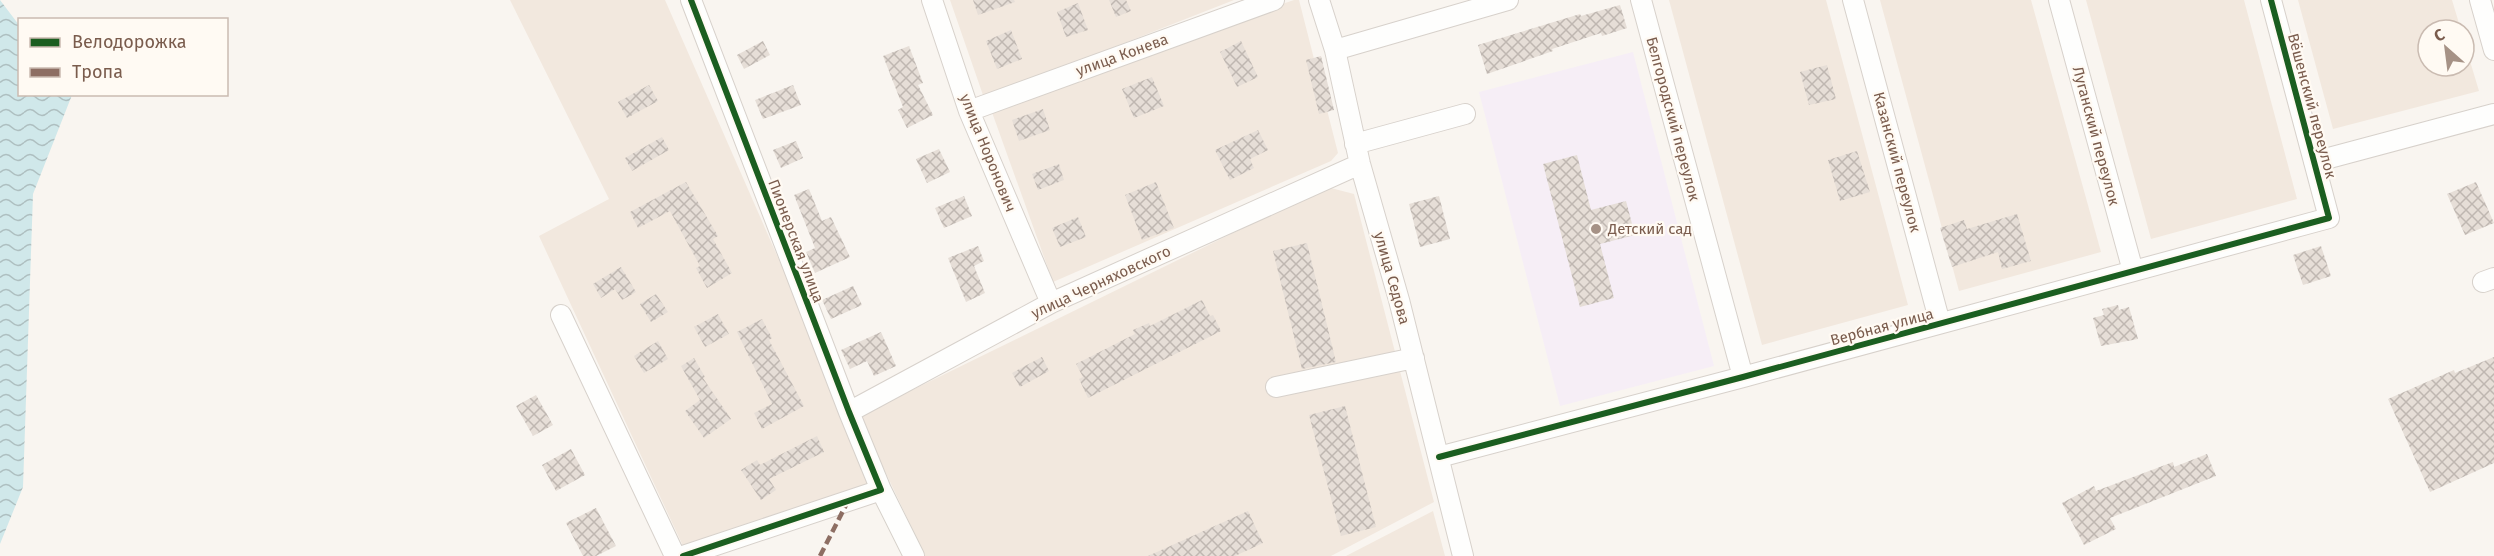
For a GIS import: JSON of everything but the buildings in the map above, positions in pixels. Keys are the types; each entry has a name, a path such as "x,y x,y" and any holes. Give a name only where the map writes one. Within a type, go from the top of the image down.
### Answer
{"street":[{"name":"Пионерская улица","path":"691,0 849,412 881,490 914,556"},
{"name":"улица Норонович","path":"932,0 969,111 1051,303"},
{"name":"улица Конева","path":"969,111 1274,0"},
{"name":"улица Седова","path":"1320,0 1335,50 1360,164 1414,358 1463,556"},
{"path":"1335,50 1508,0"},
{"name":"Белгородский переулок","path":"1641,0 1743,377"},
{"name":"Казанский переулок","path":"1853,0 1940,323"},
{"name":"Луганский переулок","path":"2059,0 2133,271"},
{"name":"Вёшенский переулок","path":"2271,0 2329,218"},
{"path":"2480,0 2494,50"},
{"path":"1355,144 1465,114"},
{"path":"2314,162 2494,114"},
{"name":"улица Черняховского","path":"849,412 1051,303 1360,164"},
{"name":"Вербная улица","path":"1439,457 2329,218"},
{"path":"561,315 675,556"},
{"path":"1276,387 1414,358"},
{"path":"683,556 881,490"}],"shaded area":[{"path":"510,0 665,0 879,488 683,546 539,236 609,199"},
{"path":"950,0 1234,0 984,98"},
{"path":"1299,0 1338,153 1331,161 1053,282 989,104"},
{"path":"1669,0 1826,0 1908,305 1762,345"},
{"path":"1880,0 2031,0 2101,252 1959,291"},
{"path":"2086,0 2244,0 2297,199 2151,239"},
{"path":"2298,0 2452,0 2457,18 2416,18 2416,78 2475,78 2479,91 2333,129"},
{"name":"Детский сад","path":"1633,52 1714,366 1560,406 1479,92"},
{"path":"1327,187 1354,194 1434,502 1331,556 925,556 859,416"},
{"path":"1433,511 1445,556 1346,556"}],"water":[{"path":"0,0 18,24 18,96 72,96 33,194 23,487 0,544"}],"marked path":[{"path":"820,556 848,501"}],"cycle path":[{"path":"683,556 881,490 691,0"},
{"path":"1439,457 2329,218 2271,0"}],"place":[{"name":"Детский сад","path":"1596,229"}]}
